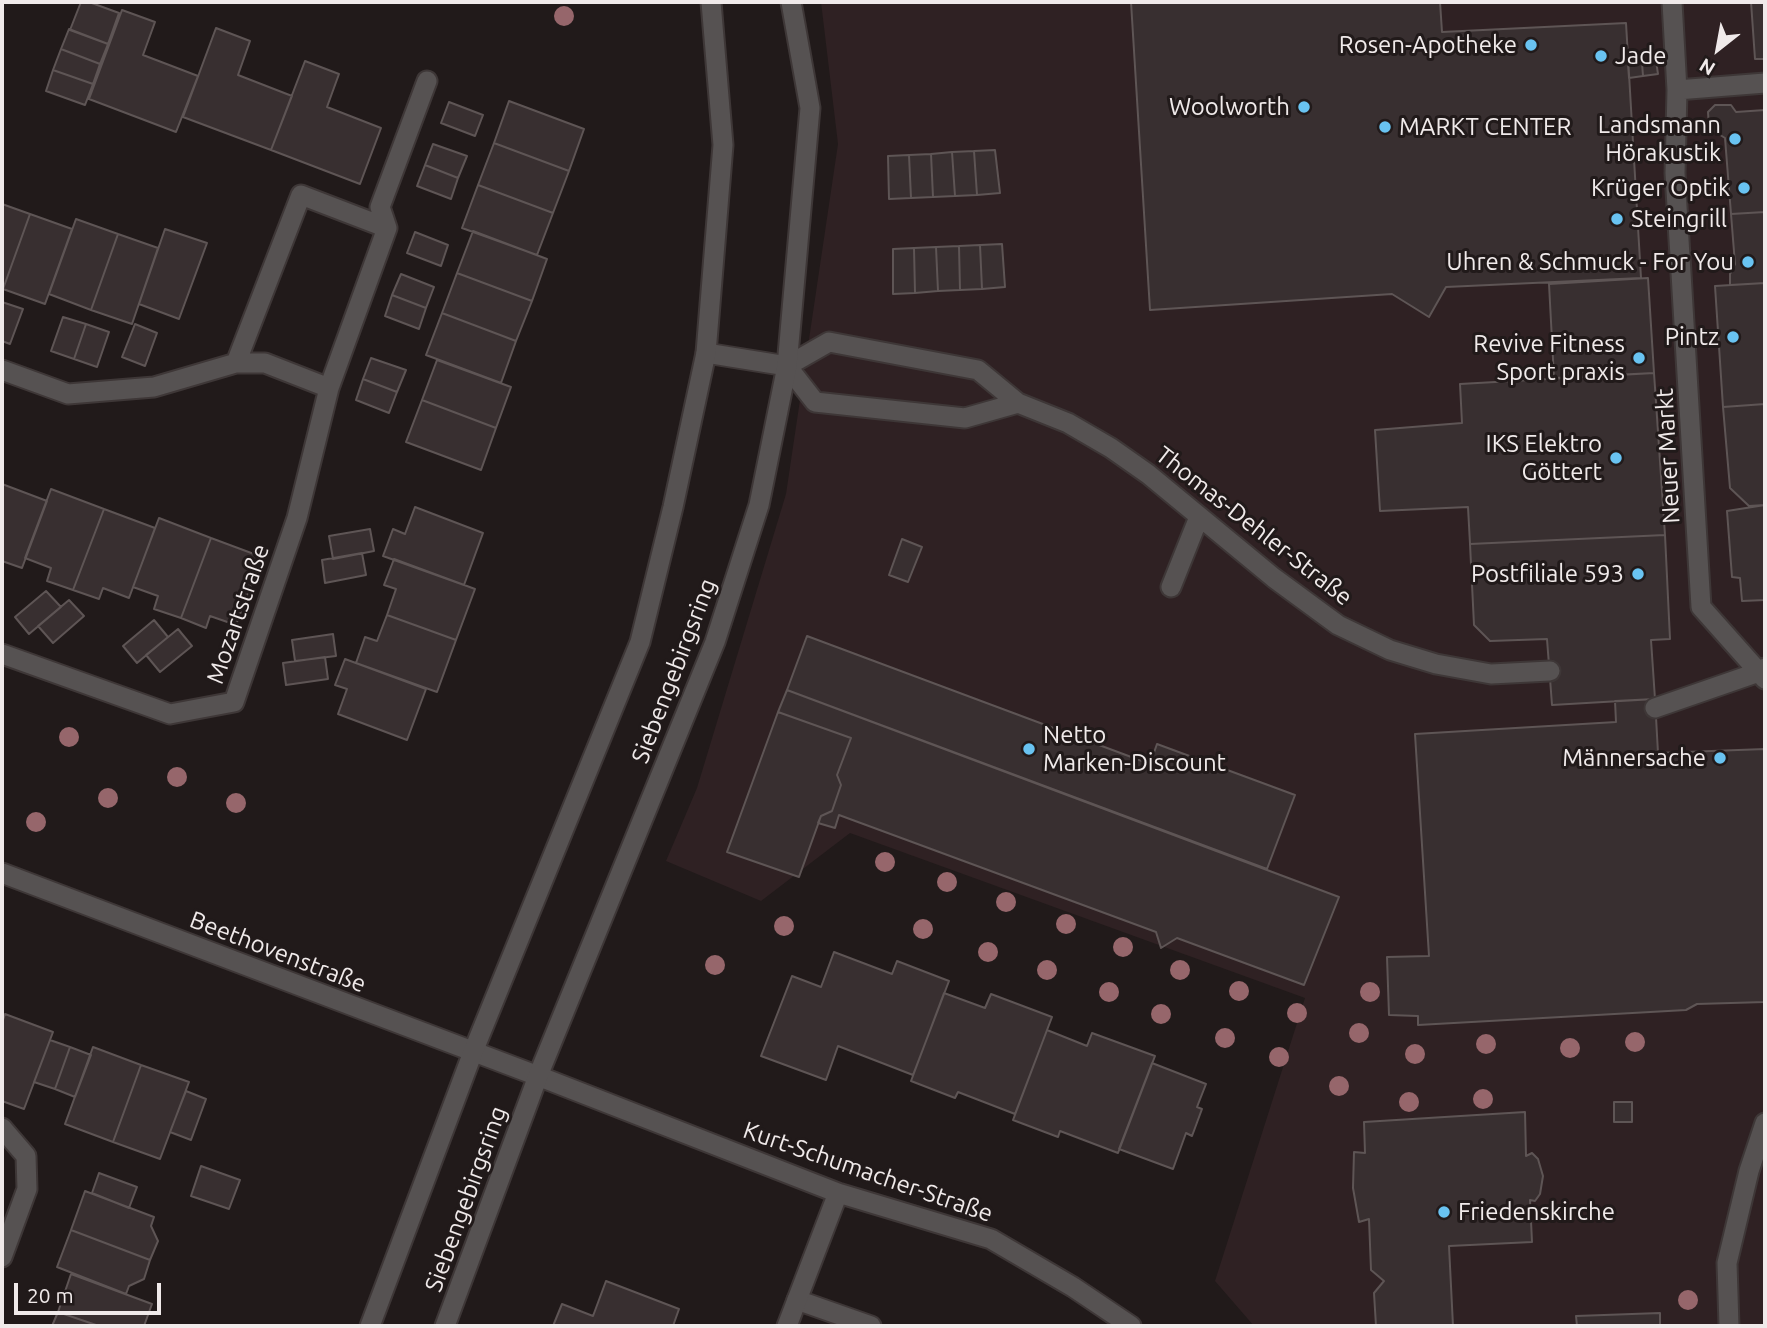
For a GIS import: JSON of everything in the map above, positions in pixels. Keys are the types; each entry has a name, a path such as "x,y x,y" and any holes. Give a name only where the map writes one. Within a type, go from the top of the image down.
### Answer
{"street":[{"name":"Siebengebirgsring","path":"370,1326 473,1052 640,642 673,507 706,353 723,145 710,2"},
{"name":"Siebengebirgsring","path":"445,1326 538,1076 715,642 759,505 787,366 810,108 792,2"},
{"name":"Neuer Markt","path":"1655,708 1763,673 1701,607 1675,173 1677,90 1670,3"},
{"name":"Mozartstraße","path":"2,654 170,715 234,702 297,518 329,388 387,228 380,207 427,81"},
{"path":"1677,90 1765,83"},
{"path":"236,363 300,195 387,228"},
{"name":"Thomas-Dehler-Straße","path":"787,366 829,342 978,370 1018,403 1068,423 1148,474 1274,578 1338,625 1390,650 1436,664 1491,674 1550,671"},
{"path":"706,353 787,366 815,402 965,418 1018,403"},
{"path":"2,370 68,394 154,387 236,363 265,363 329,388"},
{"path":"1171,587 1199,517"},
{"name":"Beethovenstraße","path":"2,873 538,1076"},
{"name":"Kurt-Schumacher-Straße","path":"538,1076 838,1193 991,1239 1073,1287 1130,1326"},
{"path":"1729,1326 1727,1263 1749,1171 1765,1123"},
{"path":"2,1128 26,1156 27,1189 2,1257"},
{"path":"787,1326 838,1193"},
{"path":"797,1300 871,1326"}],"shaded area":[{"path":"821,2 1765,2 1765,1326 1254,1326 1215,1281 1305,998 850,833 761,901 666,861 697,788 786,494 838,144"}],"building":[{"path":"81,2 89,2 119,13 108,44 70,30"},
{"name":"MARKT CENTER","path":"1131,2 1440,2 1442,32 1626,23 1641,278 1446,287 1429,317 1392,294 1150,310"},
{"path":"1751,2 1765,2 1765,59 1755,59"},
{"path":"122,10 155,22 143,55 198,76 176,132 89,99"},
{"path":"216,28 250,41 238,75 292,96 271,150 183,117"},
{"path":"69,29 108,44 100,64 61,49"},
{"path":"61,49 100,64 93,84 53,70"},
{"path":"305,61 339,74 327,107 381,128 360,184 271,150"},
{"path":"1656,61 1658,74 1643,76 1642,63"},
{"path":"1642,63 1643,76 1629,78 1628,64"},
{"path":"53,70 93,84 85,105 46,91"},
{"path":"509,101 584,129 569,171 494,143"},
{"path":"449,102 483,115 475,136 441,123"},
{"path":"1715,105 1731,105 1736,112 1765,110 1765,212 1731,214 1725,138 1709,128 1708,112"},
{"path":"494,143 569,171 553,213 478,185"},
{"path":"433,144 467,156 458,178 425,165"},
{"path":"995,150 1000,193 977,195 974,151"},
{"path":"974,151 977,195 955,196 952,152"},
{"path":"952,152 955,196 933,197 931,154"},
{"path":"931,154 933,197 911,198 909,155"},
{"path":"909,155 911,198 889,199 888,156"},
{"path":"425,165 458,178 451,199 417,186"},
{"path":"478,185 553,213 537,255 462,228"},
{"path":"2,204 30,214 3,289 2,289"},
{"path":"1765,212 1765,283 1730,285 1730,274 1735,264 1731,214"},
{"path":"30,214 72,229 45,304 3,289"},
{"path":"76,219 118,234 91,310 49,294"},
{"path":"165,229 207,243 179,319 139,304"},
{"path":"473,231 547,259 532,301 457,273"},
{"path":"415,232 448,245 441,266 407,253"},
{"path":"118,234 158,248 132,324 91,310"},
{"path":"1002,244 1005,287 982,289 980,245"},
{"path":"980,245 982,289 960,290 959,246"},
{"path":"959,246 960,290 938,291 936,247"},
{"path":"936,247 938,291 915,293 914,248"},
{"path":"914,248 915,293 893,294 893,249"},
{"path":"457,273 532,301 516,341 442,313"},
{"path":"401,274 434,287 426,308 392,295"},
{"path":"1648,278 1654,373 1554,378 1549,284"},
{"path":"1765,283 1765,404 1723,407 1715,286"},
{"path":"392,295 426,308 419,329 385,316"},
{"path":"2,302 23,309 10,344 2,341"},
{"path":"442,313 516,341 501,383 426,355"},
{"path":"63,317 86,324 74,359 51,351"},
{"path":"86,324 109,332 97,367 74,359"},
{"path":"135,324 157,333 145,366 122,357"},
{"path":"371,358 406,370 397,392 363,379"},
{"path":"437,360 511,387 496,428 422,400"},
{"path":"1654,373 1665,535 1470,544 1468,507 1380,511 1375,430 1462,423 1460,384"},
{"path":"363,379 397,392 389,413 356,400"},
{"path":"422,400 496,428 481,470 406,442"},
{"path":"1765,404 1765,505 1749,506 1730,488 1723,407"},
{"path":"2,484 47,501 22,568 2,561"},
{"path":"51,489 104,509 73,590 47,581 51,568 25,558"},
{"path":"1765,505 1765,600 1742,601 1740,578 1732,577 1727,511"},
{"path":"415,507 483,533 464,585 383,556 393,529 405,534"},
{"path":"104,509 155,528 129,598 103,588 99,599 73,590"},
{"path":"159,518 211,538 181,618 154,609 158,596 133,587"},
{"path":"370,529 374,551 333,559 329,536"},
{"path":"1665,535 1670,639 1651,640 1655,699 1552,705 1547,639 1490,641 1474,625 1470,544"},
{"path":"211,538 262,557 236,625 210,616 206,628 181,618"},
{"path":"902,539 922,547 908,582 889,575"},
{"path":"362,553 366,575 325,583 322,560"},
{"path":"394,559 475,589 456,640 387,615 396,589 384,585"},
{"path":"46,591 61,607 29,634 15,617"},
{"path":"69,600 84,616 53,643 38,626"},
{"path":"387,615 456,640 437,692 356,663 365,637 377,641"},
{"path":"154,620 168,637 137,663 123,646"},
{"path":"178,629 192,646 160,672 146,655"},
{"path":"333,634 336,656 295,661 292,640"},
{"name":"Netto Marken-Discount","path":"807,636 1150,764 1157,744 1295,795 1267,869 787,690"},
{"path":"325,657 328,679 286,685 283,663"},
{"path":"345,659 426,689 407,740 338,714 347,689 335,685"},
{"path":"787,690 1339,897 1304,985 1177,938 1161,948 1156,932 839,815 835,828 818,823 821,816 832,811 841,785 837,775 851,738 778,712"},
{"path":"1655,699 1658,753 1765,749 1765,1002 1697,1004 1686,1010 1418,1025 1418,1016 1389,1015 1387,957 1429,956 1415,734 1616,722 1615,701"},
{"path":"778,712 851,738 837,775 841,785 832,811 821,816 799,877 727,852"},
{"path":"834,952 892,974 897,961 949,981 913,1075 838,1046 826,1080 761,1056 792,976 821,987"},
{"path":"944,993 985,1008 991,994 1052,1017 1015,1114 958,1092 955,1098 911,1081"},
{"path":"5,1014 53,1032 24,1109 2,1101 2,1023"},
{"path":"1047,1030 1087,1046 1092,1033 1155,1056 1118,1153 1060,1131 1058,1137 1013,1120"},
{"path":"50,1040 70,1047 55,1089 34,1082"},
{"path":"70,1047 91,1055 75,1097 55,1089"},
{"path":"93,1047 141,1065 113,1142 65,1124"},
{"path":"1152,1063 1206,1084 1197,1107 1202,1109 1192,1136 1186,1133 1173,1169 1119,1149"},
{"path":"141,1065 189,1082 160,1159 113,1142"},
{"path":"186,1091 206,1099 191,1140 170,1132"},
{"path":"1614,1102 1632,1102 1632,1122 1614,1122"},
{"name":"Friedenskirche","path":"1525,1112 1526,1156 1532,1153 1538,1159 1543,1176 1540,1194 1535,1201 1530,1200 1532,1242 1449,1246 1453,1326 1376,1326 1374,1293 1384,1281 1371,1270 1369,1219 1359,1222 1353,1188 1354,1152 1365,1153 1364,1122"},
{"path":"201,1166 240,1180 229,1209 191,1196"},
{"path":"99,1173 137,1187 129,1208 92,1193"},
{"path":"85,1191 154,1217 151,1226 158,1241 150,1260 71,1230"},
{"path":"71,1230 150,1260 144,1279 129,1286 126,1294 57,1267"},
{"path":"71,1274 152,1304 144,1326 99,1326 58,1312"},
{"path":"606,1281 679,1309 673,1326 553,1326 562,1304 593,1316"},
{"path":"58,1312 99,1326 52,1326"},
{"path":"1660,1313 1660,1326 1577,1326 1576,1316"}],"place":[{"name":"Rosen-Apotheke","path":"1531,45"},
{"name":"Jade","path":"1601,56"},
{"name":"Woolworth","path":"1304,107"},
{"name":"MARKT CENTER","path":"1385,127"},
{"name":"Landsmann Hörakustik","path":"1735,139"},
{"name":"Krüger Optik","path":"1744,188"},
{"name":"Steingrill","path":"1617,219"},
{"name":"Uhren & Schmuck - For You","path":"1748,262"},
{"name":"Pintz","path":"1733,337"},
{"name":"Revive Fitness Sport praxis","path":"1639,358"},
{"name":"IKS Elektro Göttert","path":"1616,458"},
{"name":"Postfiliale 593","path":"1638,574"},
{"name":"Netto Marken-Discount","path":"1029,749"},
{"name":"Männersache","path":"1720,758"},
{"name":"Friedenskirche","path":"1444,1212"}]}
